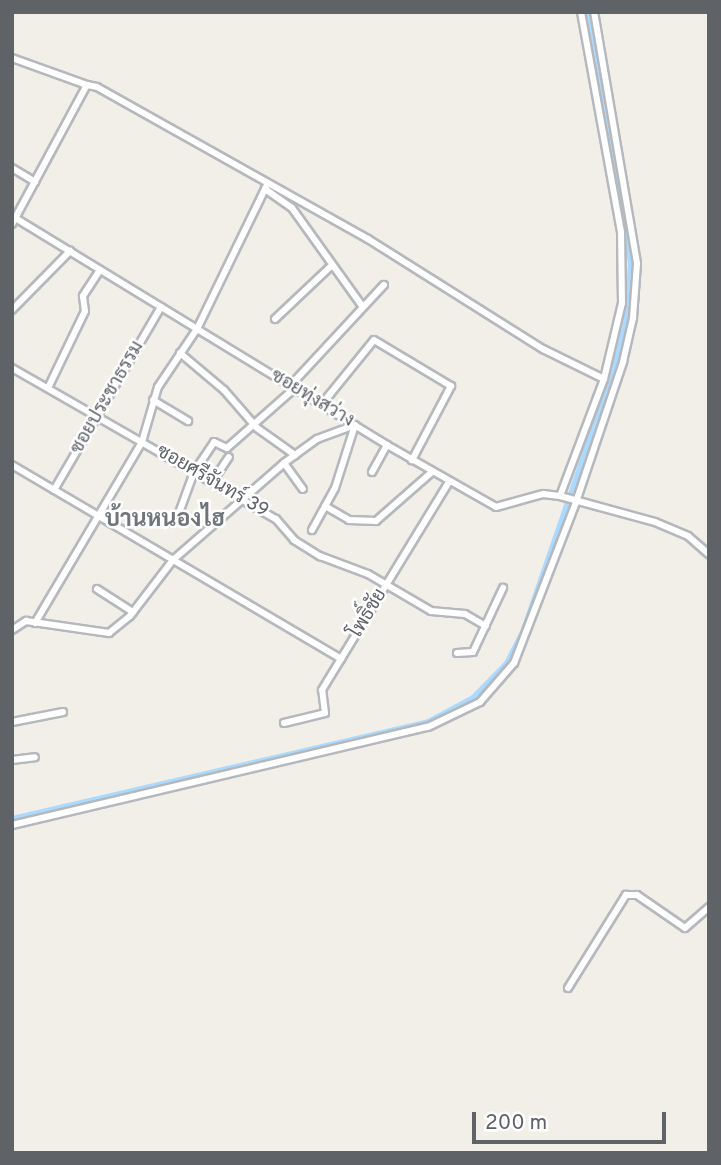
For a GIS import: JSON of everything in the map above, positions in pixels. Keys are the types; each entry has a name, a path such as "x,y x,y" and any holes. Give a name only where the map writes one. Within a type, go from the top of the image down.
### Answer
{"street":[{"path":"12,825 428,727 480,702 514,663 604,379 622,303 621,232 581,12"},
{"path":"568,499 623,362 633,318 637,263 594,12"},
{"path":"12,58 87,85 266,186 368,239 542,349 604,379"},
{"path":"13,220 87,85"},
{"path":"12,168 35,182"},
{"path":"266,186 292,208 331,266 363,307"},
{"path":"35,623 142,442 153,400 197,329 266,186"},
{"name":"ซอยทุ่งสว่าง","path":"13,220 70,251 432,472 496,507 543,494 568,499 655,522 688,536 709,554"},
{"path":"12,310 70,251"},
{"path":"275,319 331,266"},
{"path":"47,388 85,311 83,296 100,270"},
{"path":"169,523 179,513 194,472 214,442 227,448 292,387 384,285"},
{"name":"ซอยประชาธรรม","path":"54,490 161,307"},
{"path":"322,404 374,340 451,386 412,460"},
{"path":"180,353 224,390 253,423 295,455"},
{"name":"ซอยศรีจันทร์ 39","path":"12,368 276,519 294,540 320,556 386,586 430,611 465,614 486,625"},
{"path":"153,400 188,421"},
{"path":"12,630 26,621 109,633 133,612 173,560 284,463 317,439 355,425"},
{"path":"312,530 345,463 355,425"},
{"path":"372,472 387,445"},
{"path":"212,482 229,457"},
{"path":"284,463 303,489"},
{"path":"12,465 341,659"},
{"path":"325,506 349,520 376,521 432,472"},
{"name":"โพธิ์ชัย","path":"284,723 325,713 322,690 449,482"},
{"path":"457,653 473,652 503,588"},
{"path":"97,589 133,612"},
{"path":"12,722 63,712"},
{"path":"12,760 35,757"},
{"path":"568,988 626,895 637,895 685,929 709,907"}],"waterway":[{"path":"12,819 426,723 473,698 507,663 523,632 616,363 627,318 631,263 588,12"}],"district":[{"name":"บ้านหนองไฮ","path":"165,521"}]}
